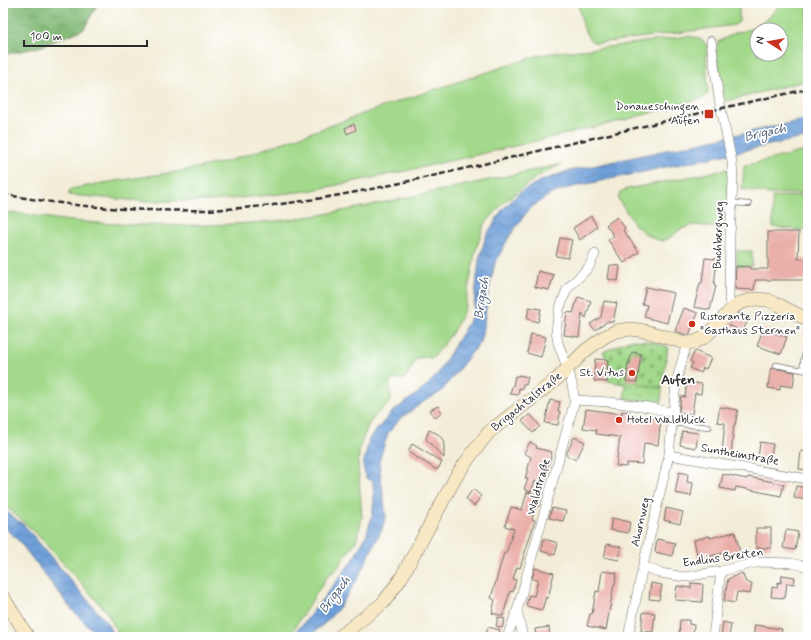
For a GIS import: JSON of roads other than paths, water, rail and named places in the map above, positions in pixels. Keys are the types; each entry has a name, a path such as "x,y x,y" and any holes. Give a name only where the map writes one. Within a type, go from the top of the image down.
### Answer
{"street":[{"name":"Buchbergweg","path":"711,41 719,99 732,162 733,203 730,235 729,300 733,308"},
{"name":"Waldstraße","path":"507,637 517,611 562,452 575,400 568,369 558,343 556,330 558,310 567,289 589,267 595,254"},
{"path":"686,343 695,342 705,337 733,308 740,303 754,299 768,300 779,304 808,320"},
{"name":"Brigachtalstraße","path":"339,637 383,604 400,580 457,474 489,432 568,369 585,351 604,337 616,331 631,329 645,330 686,343"},
{"name":"Ahornweg","path":"628,637 669,455 676,383 686,343"},
{"path":"575,400 610,402 648,407 674,413"},
{"name":"Suntheimstraße","path":"669,455 808,479"},
{"name":"Endlins Breiten","path":"643,566 660,573 685,577 721,571 759,562 791,563 808,567"},
{"path":"713,637 721,571"},
{"path":"3,597 28,637"},
{"name":"Waldstraße","path":"517,611 523,637"}],"lane":[{"path":"733,203 749,204"},
{"path":"802,370 808,330"},
{"path":"776,366 808,371"},
{"path":"672,423 708,427"}],"water":[{"name":"Brigach","path":"808,119 808,137 568,188 549,195 529,209 509,237 495,263 480,342 441,392 401,418 388,433 379,462 386,516 382,529 358,578 339,608 323,625 308,637 289,637 303,624 353,560 366,536 372,516 374,501 373,482 366,478 363,466 369,439 391,413 422,390 437,375 473,314 479,260 486,236 502,210 519,193 538,182 565,172"},
{"path":"3,509 24,525 107,623 114,637 95,637 93,631 72,610 18,540 3,526"}],"railway":[{"path":"3,194 70,204 138,210 206,210 273,205 342,195 411,181 808,89"}],"place":[{"name":"Donaueschingen Aufen","path":"709,114"},
{"name":"Ristorante Pizzeria \"Gasthaus Sternen\"","path":"692,324"},
{"name":"St. Vitus","path":"632,373"},
{"name":"Hotel Waldblick","path":"619,420"}],"district":[{"name":"Aufen","path":"678,380"}]}
